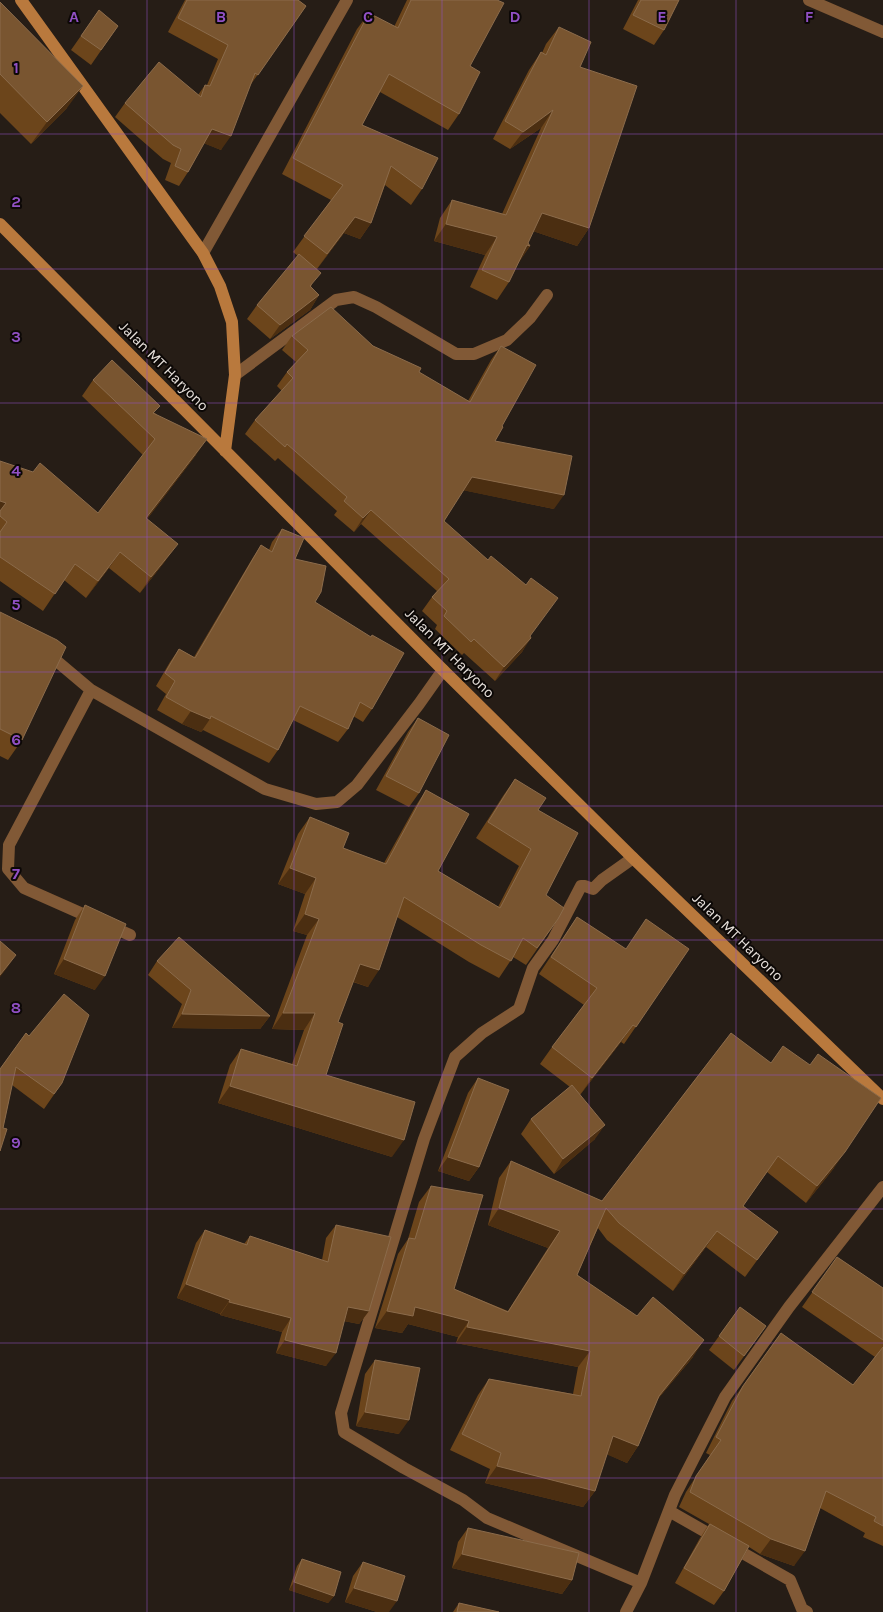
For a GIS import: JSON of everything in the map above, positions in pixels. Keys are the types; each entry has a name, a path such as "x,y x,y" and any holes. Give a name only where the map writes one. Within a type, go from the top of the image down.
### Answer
{"main road":[{"path":"20,0 202,253 220,286 232,322 235,374 226,452"},
{"name":"Jalan MT Haryono","path":"0,224 632,858 883,1099"}],"street":[{"path":"202,253 347,0"},
{"path":"809,0 883,32"},
{"path":"235,374 336,300 354,297 376,307 456,354 474,354 507,340 530,318 547,295"},
{"path":"40,647 91,690 265,789 316,804 337,802 357,785 443,670"},
{"path":"91,690 9,845 8,869 24,888 130,935"},
{"path":"632,858 593,889 581,886 553,940 533,968 519,1008 482,1033 455,1058 424,1139 342,1413 344,1432 463,1500 487,1518 641,1583"},
{"path":"626,1612 641,1583 669,1511 725,1397 788,1308 883,1187"},
{"path":"669,1511 790,1580 802,1609 807,1612"}],"building":[{"path":"187,0 298,0 306,6 258,75 255,73 231,136 212,129 188,172 175,166 181,149 173,145 125,103 159,62 201,97 205,85 210,86 228,45 178,18"},
{"path":"411,0 497,0 504,3 470,66 480,72 459,114 389,74 362,125 438,158 422,189 391,166 371,223 355,217 327,254 304,236 343,185 293,158 369,13 398,28"},
{"path":"641,0 679,0 664,30 633,15"},
{"path":"0,2 83,86 47,122 0,74"},
{"path":"99,10 118,26 101,50 81,36"},
{"path":"559,27 591,42 580,67 637,86 589,228 542,213 528,243 530,246 527,245 509,282 482,270 497,237 446,224 452,200 506,215 553,110 523,132 505,121 541,52 546,55"},
{"path":"299,254 321,273 310,286 319,295 280,325 257,305"},
{"path":"331,307 373,346 421,368 419,372 470,402 501,346 536,365 495,441 572,456 564,495 472,477 444,521 488,560 491,556 526,585 531,578 558,598 530,636 531,638 504,667 474,639 471,642 444,616 447,611 432,597 449,579 371,510 363,518 344,501 347,497 287,444 285,447 255,420 293,378 287,372 308,350 292,336"},
{"path":"112,360 160,406 153,413 207,439 146,518 178,544 151,577 120,552 98,581 75,564 55,594 0,557 0,532 7,522 0,516 0,511 6,503 0,501 0,461 33,472 40,463 98,513 155,439 93,380"},
{"path":"282,529 304,538 295,559 326,566 321,592 315,602 371,637 372,635 404,653 372,709 360,702 348,729 300,706 278,750 211,716 210,719 191,711 166,697 175,681 165,673 179,649 195,658 261,545 272,552"},
{"path":"0,612 57,640 66,647 22,740 0,729"},
{"path":"418,718 449,735 419,793 386,776"},
{"path":"515,779 546,798 538,810 578,833 546,895 564,908 537,948 523,938 511,961 481,945 404,897 379,970 360,964 338,1022 343,1024 326,1075 415,1102 404,1140 230,1086 241,1049 297,1066 315,1013 283,1013 319,919 305,914 316,878 290,868 310,817 349,833 343,848 386,864 426,790 469,814 438,871 500,908 531,849 488,822"},
{"path":"85,905 126,924 105,976 64,959"},
{"path":"577,917 626,949 646,919 689,949 636,1027 633,1025 592,1078 552,1047 597,988 551,957"},
{"path":"179,937 270,1016 182,1014 191,990 157,961"},
{"path":"0,941 16,955 0,975"},
{"path":"64,994 89,1015 62,1083 54,1094 16,1067 3,1128 7,1129 0,1151 0,1069 26,1033 29,1036"},
{"path":"731,1033 771,1063 783,1046 810,1065 818,1054 881,1098 845,1152 817,1186 778,1156 743,1206 778,1232 757,1260 717,1231 684,1274 619,1223 606,1208 577,1275 637,1316 653,1297 704,1340 659,1396 638,1446 613,1436 595,1491 497,1466 501,1453 462,1434 489,1379 581,1396 590,1351 467,1327 469,1321 415,1307 413,1316 387,1311 409,1238 415,1239 431,1186 483,1195 454,1289 508,1312 560,1231 499,1208 511,1161 602,1201"},
{"path":"478,1078 509,1090 479,1167 448,1157"},
{"path":"572,1085 605,1125 563,1159 531,1119"},
{"path":"336,1225 391,1237 369,1311 348,1307 336,1353 285,1340 291,1318 229,1302 230,1300 186,1284 205,1230 247,1245 250,1236 328,1262"},
{"path":"837,1257 883,1288 883,1340 812,1292"},
{"path":"740,1307 766,1326 744,1356 719,1336"},
{"path":"781,1333 853,1385 883,1347 883,1526 874,1521 876,1517 826,1491 805,1551 771,1539 690,1492 696,1476 721,1440 716,1437 743,1386"},
{"path":"375,1360 420,1368 409,1420 365,1412"},
{"path":"710,1524 749,1546 724,1591 684,1568"},
{"path":"468,1528 579,1553 572,1580 462,1554"},
{"path":"302,1559 341,1572 334,1596 294,1582"},
{"path":"363,1562 405,1576 397,1601 354,1588"},
{"path":"459,1603 499,1612 457,1612"}]}
